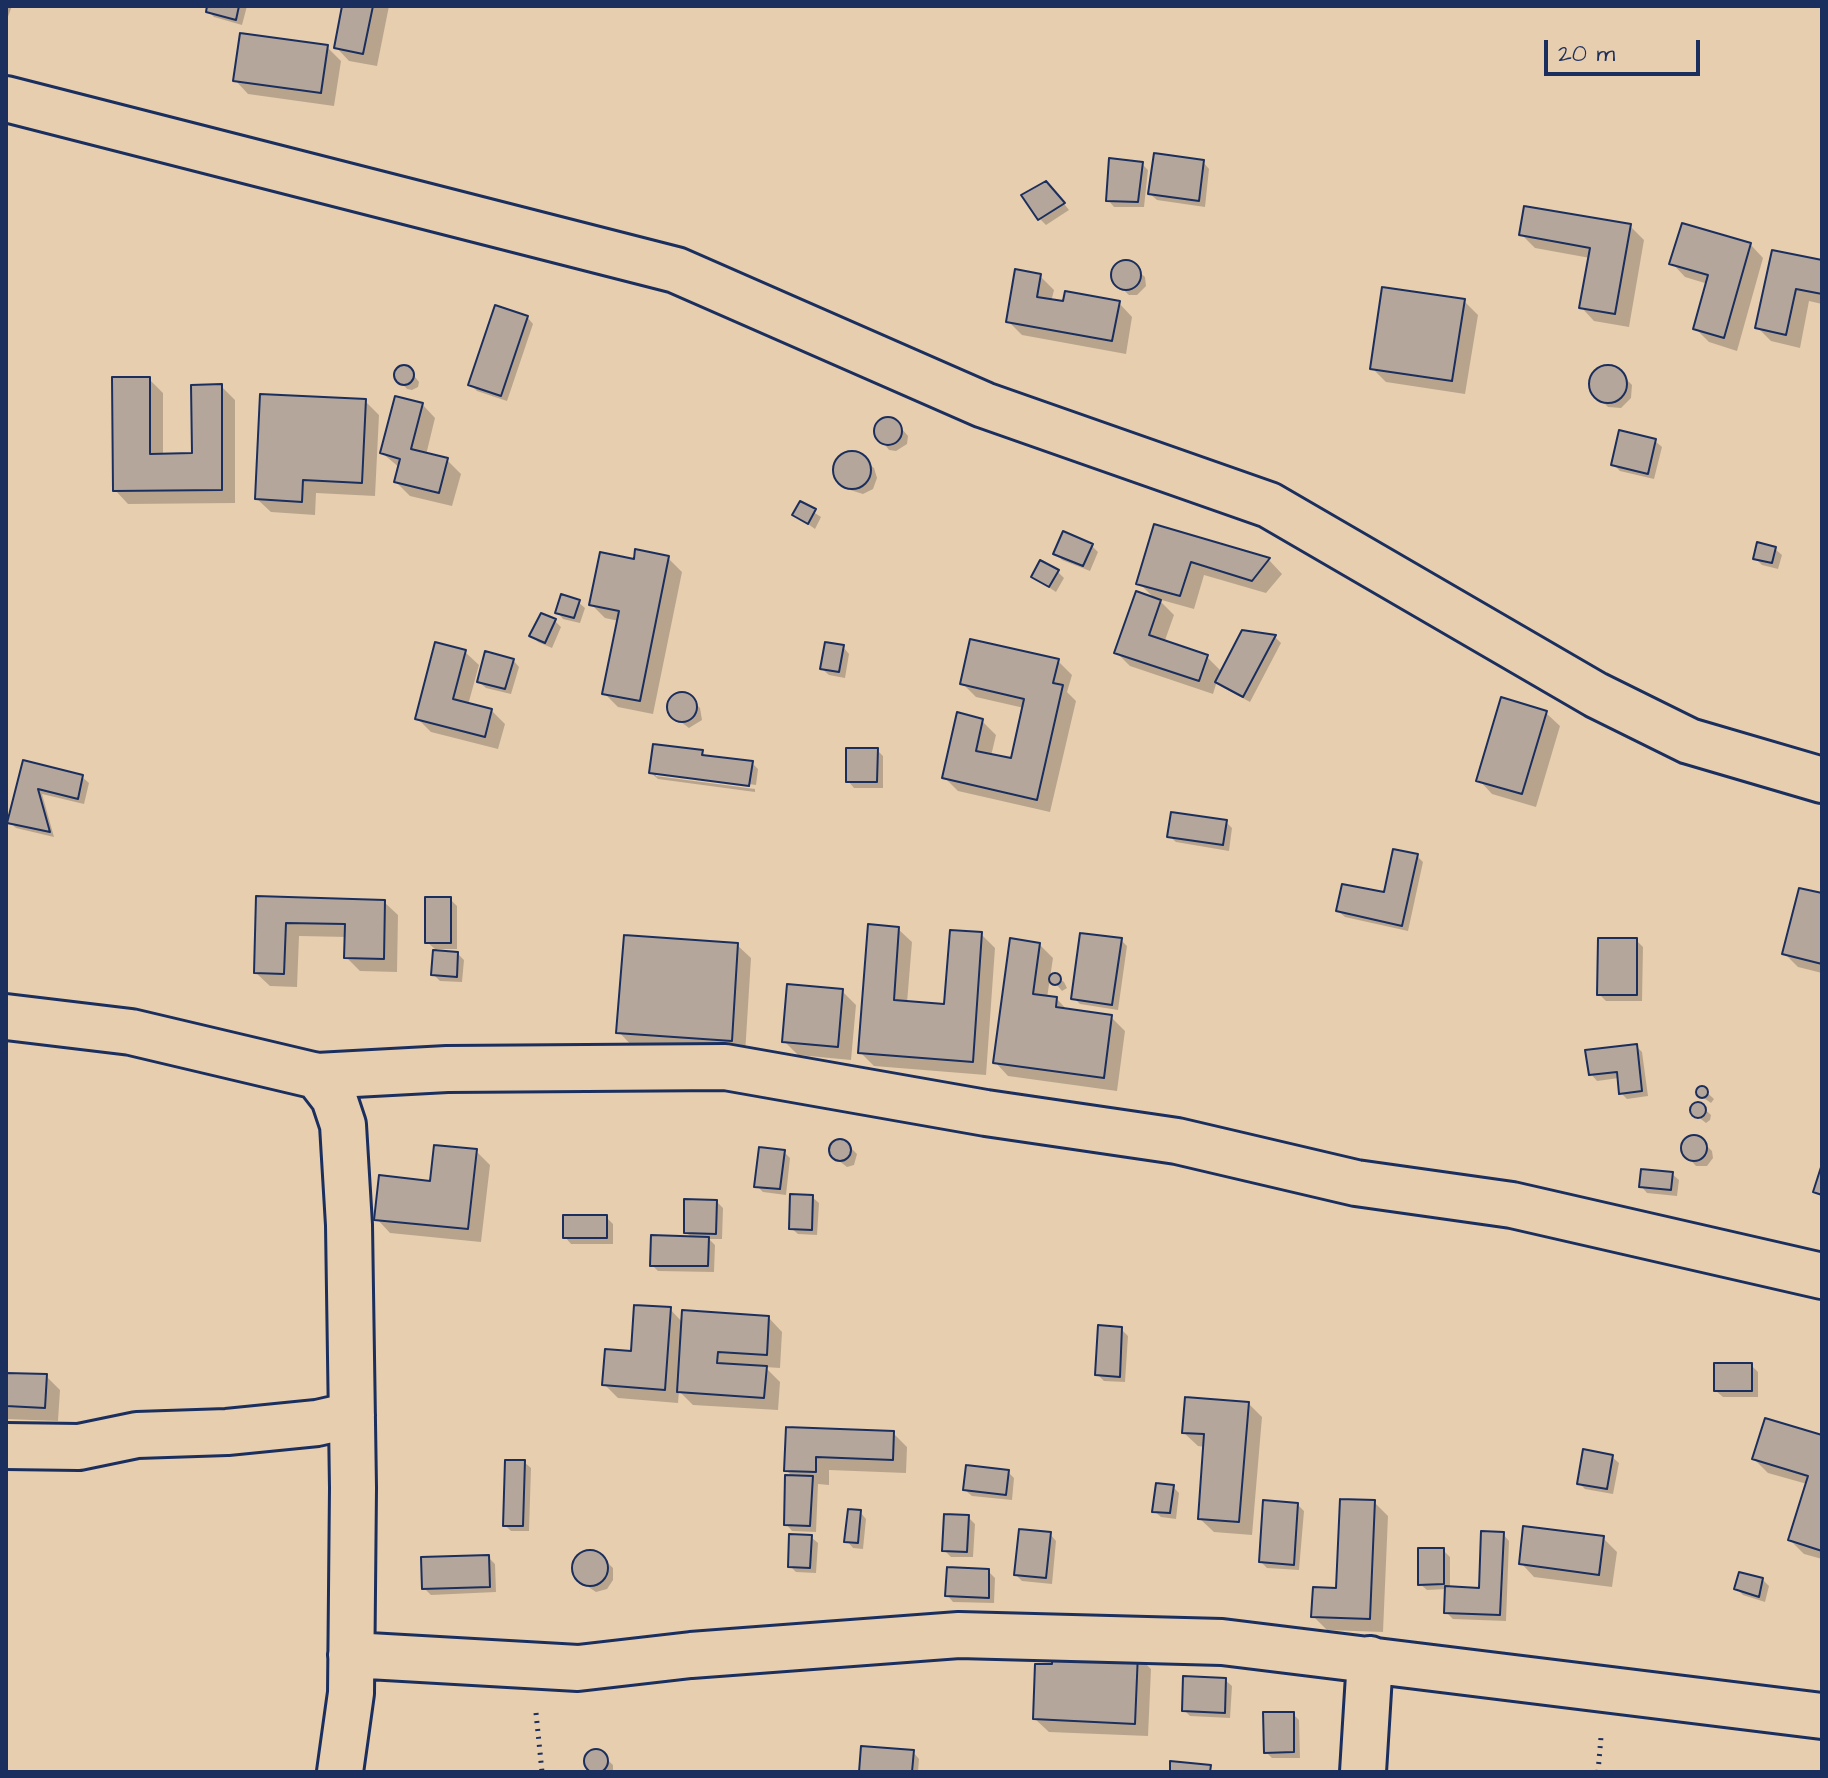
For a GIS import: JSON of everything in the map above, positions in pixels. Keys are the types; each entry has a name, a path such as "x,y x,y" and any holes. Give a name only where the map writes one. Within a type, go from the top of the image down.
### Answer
{"street":[{"path":"6,99 676,270 984,405 1269,505 1596,695 1689,741 1822,780"},
{"path":"6,1017 131,1032 317,1076 447,1069 725,1067 986,1113 1177,1141 1356,1183 1512,1205 1822,1276"},
{"path":"317,1076 334,1098 343,1125 349,1225 351,1693 340,1772"},
{"path":"6,1446 79,1447 137,1435 227,1432 317,1423 352,1415"},
{"path":"351,1655 578,1668 691,1655 959,1635 1222,1642 1822,1716"},
{"path":"1363,1772 1370,1659"}],"building":[{"path":"207,6 239,6 236,20 206,12"},
{"path":"342,6 373,6 363,54 334,48"},
{"path":"240,33 328,45 321,93 233,81"},
{"path":"1154,153 1204,160 1199,201 1148,194"},
{"path":"1109,158 1143,162 1138,202 1106,201"},
{"path":"1046,181 1065,203 1038,220 1021,195"},
{"path":"1524,206 1631,224 1615,314 1579,308 1590,248 1519,235"},
{"path":"1682,223 1751,243 1724,338 1693,329 1708,275 1669,264"},
{"path":"1772,250 1822,260 1822,294 1796,289 1786,335 1755,328"},
{"path":"1126,260 1132,261 1140,269 1140,281 1132,289 1126,290 1120,289 1112,281 1111,275 1112,269 1120,261"},
{"path":"1015,269 1041,274 1037,297 1063,301 1065,291 1120,301 1112,341 1006,322"},
{"path":"1382,287 1465,299 1452,381 1370,369"},
{"path":"495,305 528,316 501,396 468,385"},
{"path":"404,365 411,368 414,375 411,382 404,385 397,382 394,375 397,368"},
{"path":"1608,365 1622,370 1627,384 1622,398 1608,403 1594,398 1589,384 1594,370"},
{"path":"112,377 150,377 150,454 192,453 191,385 222,384 222,490 113,491"},
{"path":"260,394 366,399 362,483 303,480 302,502 255,499"},
{"path":"395,396 423,403 411,449 448,458 439,493 394,482 400,459 380,453"},
{"path":"888,417 898,421 902,431 898,441 888,445 878,441 874,431 878,421"},
{"path":"1619,430 1656,439 1648,474 1611,465"},
{"path":"852,451 866,456 871,470 866,484 852,489 838,484 833,470 838,456"},
{"path":"800,501 816,509 808,524 792,515"},
{"path":"1154,524 1270,558 1252,581 1191,562 1180,596 1136,584"},
{"path":"1063,531 1093,544 1083,566 1053,554"},
{"path":"1757,542 1776,547 1772,563 1753,559"},
{"path":"635,549 669,556 640,701 602,694 619,611 589,605 600,552 634,559"},
{"path":"1040,560 1059,570 1049,587 1031,577"},
{"path":"1136,591 1161,600 1149,635 1208,655 1199,681 1114,653"},
{"path":"561,594 580,600 574,618 555,613"},
{"path":"541,613 556,619 545,643 529,636"},
{"path":"1242,630 1276,635 1243,697 1215,682"},
{"path":"970,639 1059,659 1053,683 1063,685 1037,800 942,778 957,712 983,719 976,751 1011,758 1024,699 960,684"},
{"path":"435,642 466,650 453,699 492,709 485,737 415,719"},
{"path":"825,642 844,645 839,672 820,669"},
{"path":"485,651 514,659 505,689 477,682"},
{"path":"682,692 693,696 697,707 693,718 682,722 671,718 667,707 671,696"},
{"path":"1501,697 1547,711 1522,794 1476,781"},
{"path":"653,744 703,750 702,755 753,761 749,786 649,773"},
{"path":"846,748 878,748 877,782 846,782"},
{"path":"23,760 83,775 78,799 38,789 50,832 7,823"},
{"path":"1171,812 1227,820 1223,845 1167,837"},
{"path":"1393,849 1418,854 1402,926 1336,911 1342,884 1384,892"},
{"path":"1799,888 1822,893 1822,964 1782,954"},
{"path":"256,896 385,900 384,959 344,958 345,924 286,923 284,974 254,973"},
{"path":"425,897 451,897 451,943 425,943"},
{"path":"868,924 899,927 894,1000 944,1004 950,930 982,932 973,1062 858,1053"},
{"path":"1080,933 1122,938 1112,1005 1071,999"},
{"path":"624,935 738,943 732,1041 616,1033"},
{"path":"1010,938 1040,943 1033,994 1057,997 1056,1007 1112,1015 1104,1078 993,1063"},
{"path":"1598,938 1637,938 1637,995 1597,995"},
{"path":"433,950 458,952 457,977 431,975"},
{"path":"1055,973 1061,979 1055,985 1049,979"},
{"path":"787,984 843,989 838,1047 782,1042"},
{"path":"1637,1044 1642,1091 1619,1094 1617,1072 1589,1075 1585,1050"},
{"path":"1697,1087 1707,1087 1707,1097 1697,1097"},
{"path":"1698,1102 1706,1110 1698,1118 1690,1110"},
{"path":"1694,1135 1703,1139 1707,1148 1703,1157 1694,1161 1685,1157 1681,1148 1685,1139"},
{"path":"836,1139 844,1139 851,1150 844,1161 836,1161 829,1154 829,1146"},
{"path":"434,1145 477,1149 468,1229 374,1220 379,1175 430,1181"},
{"path":"759,1147 785,1150 780,1189 754,1187"},
{"path":"1822,1164 1822,1195 1813,1192"},
{"path":"1641,1169 1673,1172 1671,1190 1639,1187"},
{"path":"790,1194 813,1195 812,1230 789,1229"},
{"path":"684,1199 717,1200 716,1234 684,1233"},
{"path":"563,1215 607,1215 607,1238 563,1238"},
{"path":"651,1235 709,1237 708,1266 650,1266"},
{"path":"634,1305 671,1307 665,1390 602,1385 605,1349 631,1351"},
{"path":"682,1310 769,1316 767,1355 718,1352 717,1363 767,1366 764,1398 677,1392"},
{"path":"1098,1325 1122,1327 1120,1377 1095,1375"},
{"path":"1714,1363 1752,1363 1752,1391 1714,1391"},
{"path":"6,1373 47,1374 45,1408 6,1406"},
{"path":"1185,1397 1249,1402 1239,1522 1198,1519 1204,1434 1182,1433"},
{"path":"1765,1418 1822,1435 1822,1551 1788,1540 1808,1476 1752,1459"},
{"path":"786,1427 894,1431 893,1460 816,1457 816,1472 784,1471"},
{"path":"1583,1449 1613,1455 1607,1489 1577,1484"},
{"path":"505,1460 525,1460 523,1526 503,1526"},
{"path":"966,1465 1009,1470 1006,1495 963,1490"},
{"path":"785,1475 813,1476 810,1526 784,1525"},
{"path":"1156,1483 1174,1485 1170,1513 1152,1512"},
{"path":"1340,1499 1375,1500 1370,1619 1311,1617 1313,1587 1336,1588"},
{"path":"1263,1500 1298,1503 1294,1565 1259,1562"},
{"path":"848,1509 861,1510 858,1543 844,1542"},
{"path":"944,1514 969,1515 967,1552 942,1551"},
{"path":"1523,1526 1604,1536 1599,1575 1519,1564"},
{"path":"1019,1529 1051,1532 1046,1578 1014,1575"},
{"path":"1481,1531 1504,1532 1500,1615 1444,1613 1445,1586 1479,1588"},
{"path":"789,1534 812,1535 810,1568 788,1567"},
{"path":"1418,1548 1444,1548 1444,1584 1418,1585"},
{"path":"590,1550 603,1555 608,1568 603,1581 590,1586 577,1581 572,1568 577,1555"},
{"path":"489,1555 490,1587 422,1589 421,1557"},
{"path":"947,1567 989,1569 989,1598 945,1596"},
{"path":"1739,1572 1763,1578 1759,1597 1734,1589"},
{"path":"1053,1649 1138,1653 1135,1724 1033,1719 1035,1664 1052,1664"},
{"path":"1183,1676 1226,1678 1225,1713 1182,1711"},
{"path":"1263,1712 1294,1712 1294,1752 1264,1753"},
{"path":"861,1746 914,1750 912,1772 859,1772"},
{"path":"596,1749 605,1752 608,1761 605,1770 596,1773 587,1770 584,1761 587,1752"},
{"path":"1170,1761 1211,1765 1210,1772 1170,1772"}]}
